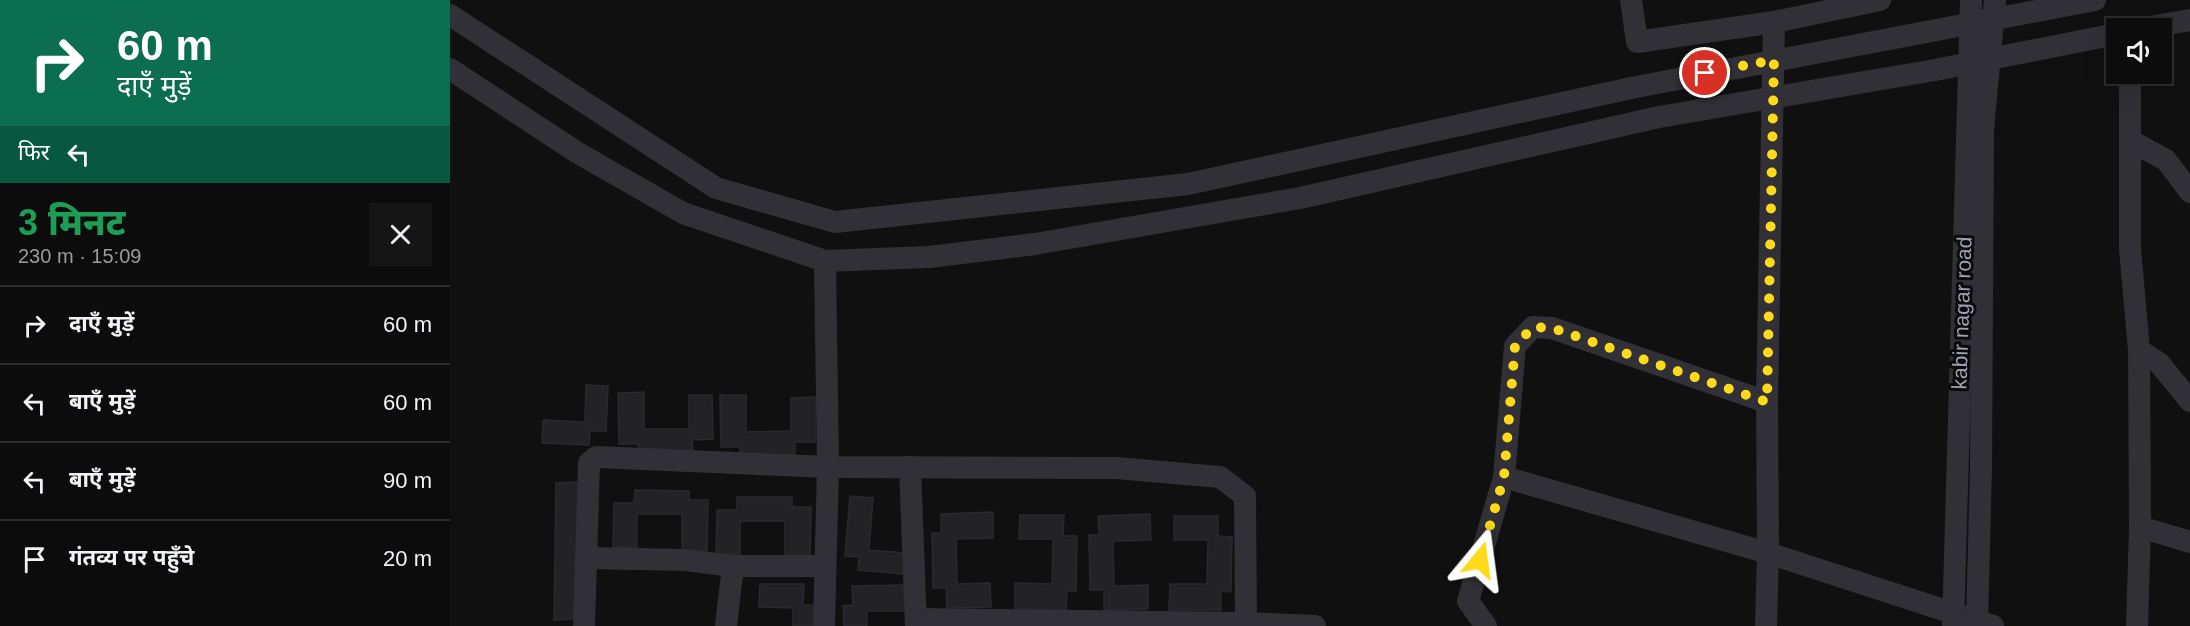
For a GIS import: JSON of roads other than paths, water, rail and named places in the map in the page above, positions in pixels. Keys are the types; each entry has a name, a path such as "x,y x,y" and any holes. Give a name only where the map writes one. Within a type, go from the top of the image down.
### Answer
{"street":[{"path":"1631,0 1637,42 1774,22 1880,0"},
{"name":"kabir nagar road","path":"1953,620 1979,62 1969,23 1971,0"},
{"path":"450,15 716,188 836,222 1188,184 1625,89 1969,23 1994,9 2095,0"},
{"path":"1504,477 1768,553 1953,620 1982,624 1983,129 1979,62 1994,9"},
{"path":"2172,23 2190,20"},
{"path":"1766,626 1767,402 1774,22"},
{"path":"450,69 578,153 683,213 825,261 929,257 1070,238 1300,198 1659,117 1979,62 2106,36"},
{"path":"2130,84 2130,249 2139,350 2140,527 2137,626"},
{"path":"2131,141 2166,160 2190,192"},
{"path":"824,626 828,467 825,261"},
{"path":"1486,626 1468,601 1504,477 1515,346 1533,327 1552,328 1767,402"},
{"path":"2139,350 2159,363 2190,401"},
{"path":"584,626 589,463 596,457 828,467 1116,468 1220,477 1245,496 1246,624"},
{"path":"909,467 916,622 1316,626"},
{"path":"2140,527 2190,542"},
{"path":"586,558 685,560 733,566 825,566"},
{"path":"726,626 733,566"}]}
